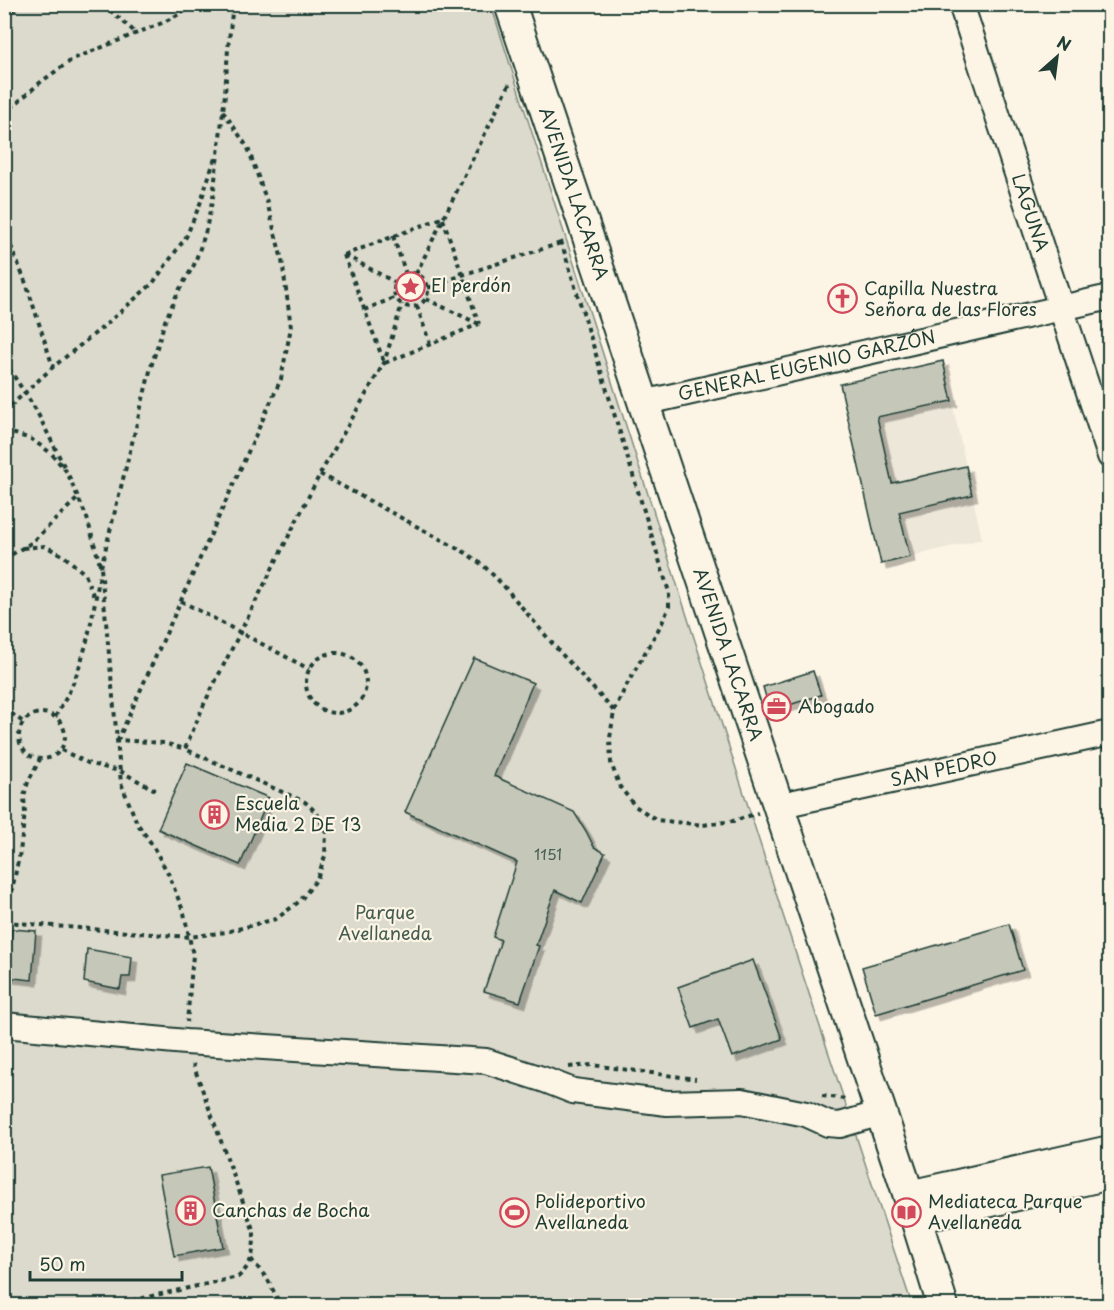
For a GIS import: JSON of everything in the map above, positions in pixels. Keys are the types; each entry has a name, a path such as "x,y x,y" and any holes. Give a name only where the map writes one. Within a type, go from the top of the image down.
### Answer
{"street":[{"name":"AVENIDA LACARRA","path":"510,4 524,48 574,239 643,403 943,1305"},
{"name":"LAGUNA","path":"961,4 1110,456"},
{"name":"GENERAL EUGENIO GARZÓN","path":"643,403 1110,297"},
{"name":"SAN PEDRO","path":"777,806 1110,733"},
{"path":"4,1025 186,1042 486,1061 573,1091 667,1103 742,1101 806,1114 828,1124 840,1125 881,1113"},
{"path":"912,1207 1110,1151"},
{"path":"912,1207 1110,1174"}],"path":[{"path":"4,15 23,4"},
{"path":"4,114 42,81 73,59 162,23 194,4"},
{"path":"55,717 73,686 87,644 101,568 165,321 194,265 205,234 213,197 233,4"},
{"path":"105,5 136,33"},
{"path":"416,274 510,84 524,48"},
{"path":"506,74 514,95"},
{"path":"118,740 281,379 291,327 282,260 267,202 248,148 223,111"},
{"path":"4,412 153,283 186,237 200,204 218,146"},
{"path":"344,255 443,218"},
{"path":"443,218 479,324"},
{"path":"4,229 27,286 53,368"},
{"path":"558,232 574,239"},
{"path":"393,236 406,274"},
{"path":"428,288 574,239"},
{"path":"574,239 669,592 669,607 662,623 614,711 610,738 611,763 620,787 635,806 657,820 703,825 733,821 777,806"},
{"path":"344,255 396,283"},
{"path":"344,255 384,363"},
{"path":"416,274 424,279 428,288 426,299 417,306 407,306 396,297 394,288 402,276 416,274"},
{"path":"364,310 396,297"},
{"path":"426,299 479,324"},
{"path":"185,749 205,702 320,474 384,363 402,304"},
{"path":"417,306 430,344"},
{"path":"384,363 479,324"},
{"path":"4,361 36,410 87,518 101,568 121,783 137,823 168,873 184,913 193,955 186,1042 254,1232 251,1260 246,1270 238,1277 134,1300 125,1305"},
{"path":"4,432 12,432 32,439 51,453 67,472"},
{"path":"320,474 465,553 484,566 614,711"},
{"path":"4,560 31,543 79,497"},
{"path":"23,548 45,546 64,556 86,574 95,600"},
{"path":"181,601 309,669"},
{"path":"331,653 350,656 363,669 366,678 363,697 348,711 327,712 318,707 306,690 309,669 322,656 331,653"},
{"path":"4,708 23,722"},
{"path":"44,713 55,717 63,726 65,738 61,750 51,757 40,759 28,754 21,745 19,734 23,722 33,715 44,713"},
{"path":"5,922 189,937 226,932 276,919 300,901 317,879 325,856 326,833 317,813 304,802 185,749 164,743 118,740"},
{"path":"61,750 90,764 120,771 159,792"},
{"path":"4,928 20,852 25,813 24,796 28,782 40,759"},
{"path":"251,1260 268,1280 281,1305"}],"shaded area":[{"path":"943,361 982,539 881,564 840,384"}],"green space":[{"name":"Parque Avellaneda","path":"5,5 491,5 783,915 912,1305 5,1306"}],"building":[{"path":"943,361 952,401 877,417 892,483 966,466 972,495 899,512 910,557 881,564 840,384"},
{"path":"474,658 533,683 494,776 574,812 594,847 605,853 582,903 555,890 520,1002 484,991 501,940 493,937 517,862 405,812"},
{"path":"813,671 821,695 770,711 763,687"},
{"name":"Escuela Media 2 DE 13","path":"187,763 269,798 240,865 158,829"},
{"path":"1009,924 1023,970 876,1014 862,967"},
{"path":"12,929 36,931 32,980 4,977 4,948 10,948"},
{"path":"87,949 132,957 130,977 122,977 120,989 84,982"},
{"path":"753,960 782,1039 732,1057 718,1019 693,1028 678,987"},
{"name":"Canchas de Bocha","path":"208,1167 223,1247 174,1256 159,1175"}],"place":[{"name":"El perdón","path":"410,286"},
{"name":"Capilla Nuestra Señora de las Flores","path":"843,299"},
{"name":"Abogado","path":"777,707"},
{"name":"Escuela Media 2 DE 13","path":"214,814"},
{"name":"Canchas de Bocha","path":"191,1211"},
{"name":"Polideportivo Avellaneda","path":"514,1212"},
{"name":"Mediateca Parque Avellaneda","path":"907,1212"}]}
